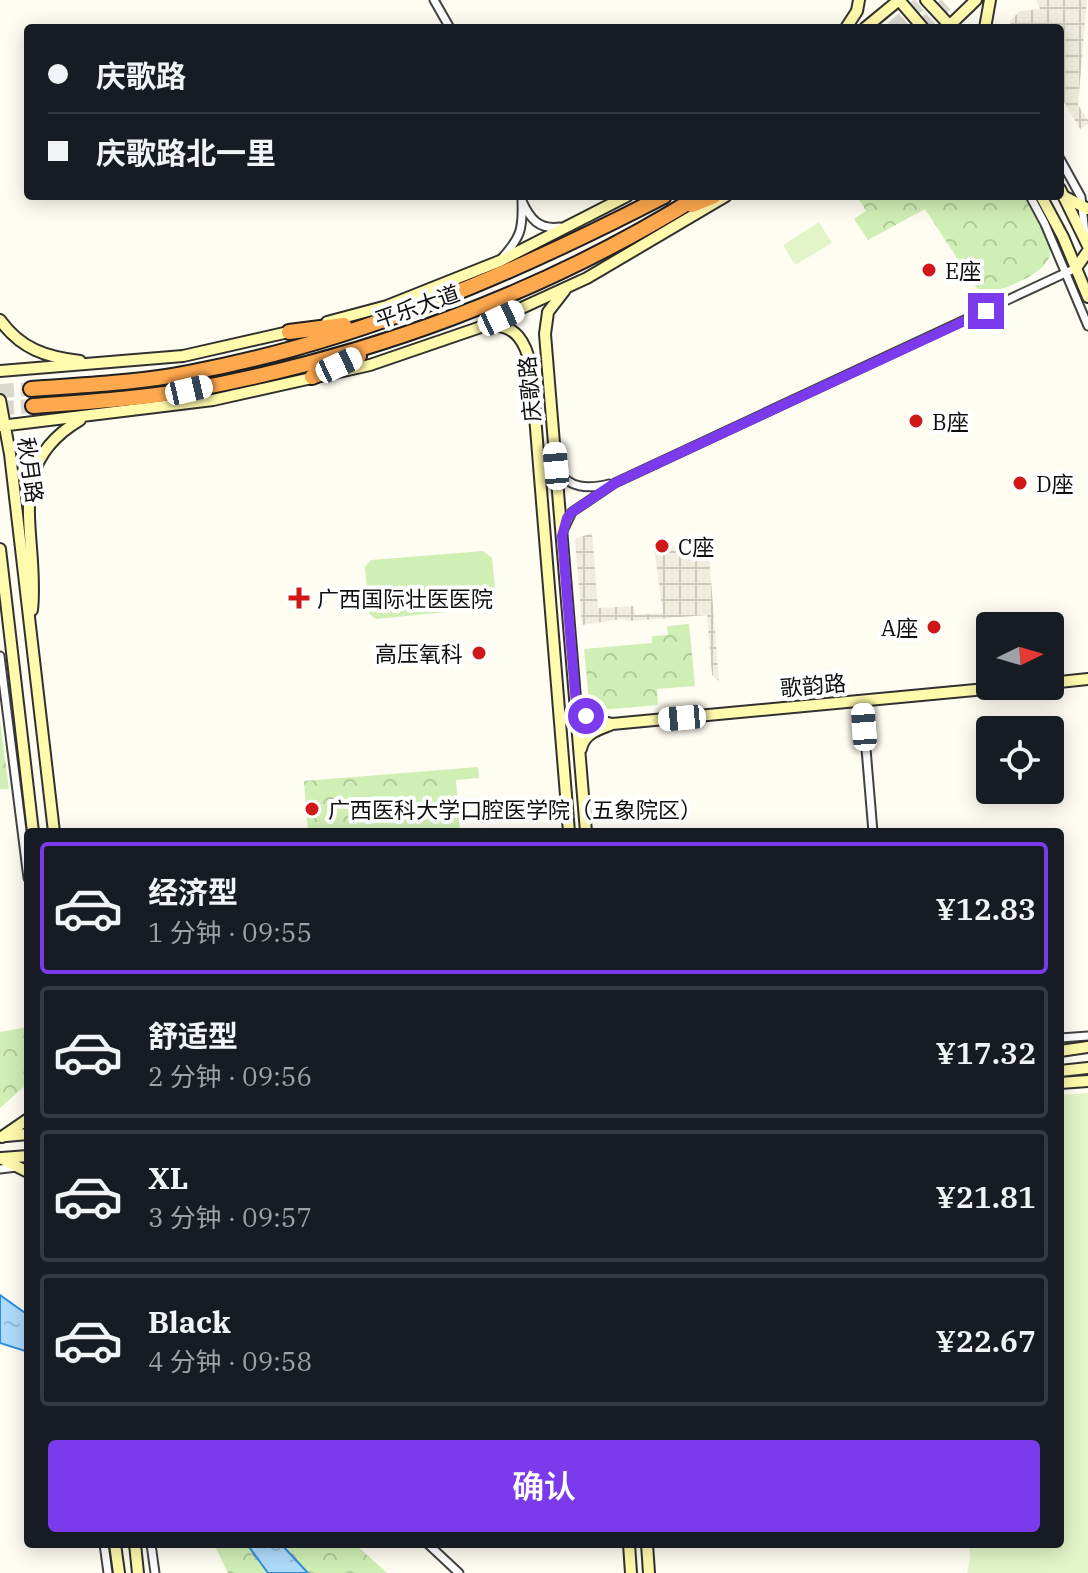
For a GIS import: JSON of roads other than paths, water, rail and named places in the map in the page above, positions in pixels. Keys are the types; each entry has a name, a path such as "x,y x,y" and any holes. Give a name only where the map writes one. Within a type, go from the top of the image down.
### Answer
{"highway":[{"name":"平乐大道","path":"31,389 187,373 272,354 384,321 476,286 565,247 656,200"},
{"name":"平乐大道","path":"33,406 189,390 393,340 484,306 576,265 692,200"},
{"path":"673,212 704,200"},
{"path":"289,332 384,321"},
{"path":"312,377 393,340"}],"main road":[{"path":"849,24 857,11 859,0"},
{"path":"870,24 899,0 920,24"},
{"path":"926,0 946,24"},
{"path":"952,24 976,0"},
{"path":"986,24 990,0"},
{"path":"1064,194 1085,207"},
{"path":"1064,197 1087,246 1071,270"},
{"path":"0,371 183,356 387,306 497,262 619,200"},
{"path":"2,426 213,400 370,365 478,328 570,286 720,200"},
{"path":"1043,200 1063,237 1071,270 1088,297"},
{"path":"1071,270 1088,267"},
{"name":"庆歌路","path":"570,286 548,312 545,334 586,828"},
{"path":"0,320 17,340 38,353 106,364"},
{"name":"庆歌路","path":"478,328 494,325 510,329 523,341 531,367 569,828"},
{"path":"531,367 548,366"},
{"name":"秋月路","path":"0,400 54,828"},
{"path":"30,628 35,584 28,496 31,474 37,460 55,437 86,416"},
{"path":"0,549 33,828"},
{"path":"1064,682 1088,679"},
{"name":"歌韵路","path":"612,724 976,690"},
{"path":"576,705 592,719 612,724"},
{"path":"580,756 582,744 588,736 612,724"},
{"path":"1064,1050 1088,1047"},
{"path":"1064,1071 1088,1068"},
{"path":"1064,1083 1088,1081"},
{"path":"1,1137 24,1122"},
{"path":"1,1137 24,1134"},
{"path":"0,1163 24,1157"},
{"path":"0,1163 24,1170"},
{"path":"116,1548 119,1573"},
{"path":"135,1548 138,1573"},
{"path":"629,1548 631,1573"},
{"path":"647,1548 649,1573"}],"street":[{"path":"434,0 448,24"},
{"path":"1064,166 1085,207 1087,246"},
{"path":"497,262 517,242 521,229 521,200"},
{"path":"522,200 536,223 548,228 570,225"},
{"path":"1032,200 1071,270 1088,326"},
{"path":"562,536 572,512 615,483 1071,270"},
{"path":"556,466 561,476 577,486 596,488 615,483"},
{"path":"0,656 24,846"},
{"path":"862,701 873,828"},
{"path":"1064,1038 1088,1036"},
{"path":"105,1548 108,1573"},
{"path":"152,1548 155,1573"},
{"path":"432,1548 459,1573"}],"water":[{"path":"0,1295 24,1312 24,1351 0,1343"},
{"path":"250,1548 285,1548 308,1573 268,1573"}],"tunnel":[{"path":"897,24 924,0"},
{"path":"924,24 951,0"},
{"path":"0,391 31,389"},
{"path":"0,408 33,406"}],"place":[{"name":"E座","path":"929,270"},
{"name":"B座","path":"916,421"},
{"name":"D座","path":"1020,483"},
{"name":"C座","path":"662,546"},
{"name":"广西国际壮医医院","path":"299,598"},
{"name":"A座","path":"934,627"},
{"name":"高压氧科","path":"479,653"},
{"name":"广西医科大学口腔医学院（五象院区）","path":"312,809"}]}
